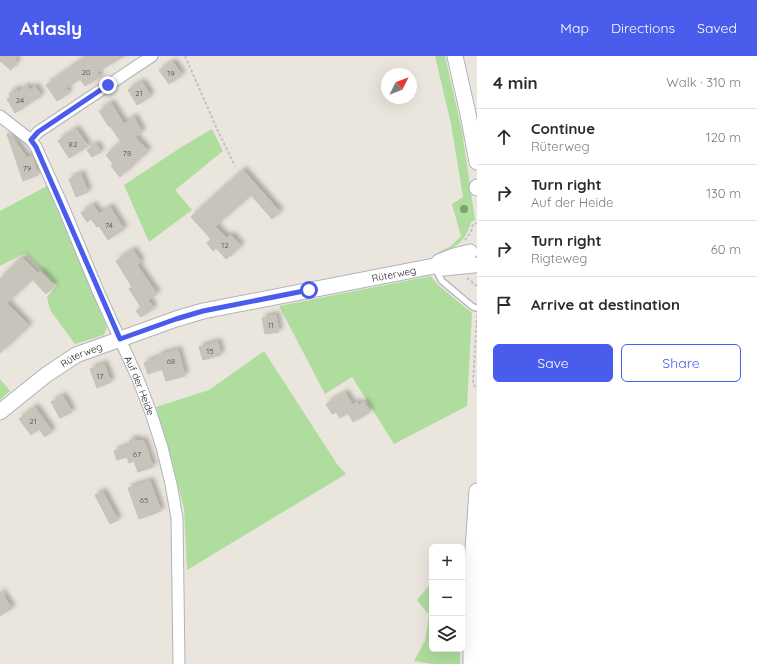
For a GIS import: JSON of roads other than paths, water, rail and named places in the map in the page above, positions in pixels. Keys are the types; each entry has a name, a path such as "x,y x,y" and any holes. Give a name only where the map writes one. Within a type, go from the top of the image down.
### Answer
{"street":[{"path":"31,140 38,132 152,56"},
{"path":"455,56 477,162"},
{"name":"Auf der Heide","path":"0,116 31,140 36,147 138,379 151,413 162,447 177,518 179,664"},
{"name":"Rüterweg","path":"0,412 62,363 76,355 176,319 203,311 434,266 441,261 454,256 474,256"},
{"path":"471,664 471,579 477,491"}],"lane":[{"path":"434,266 442,281 477,308"}]}
